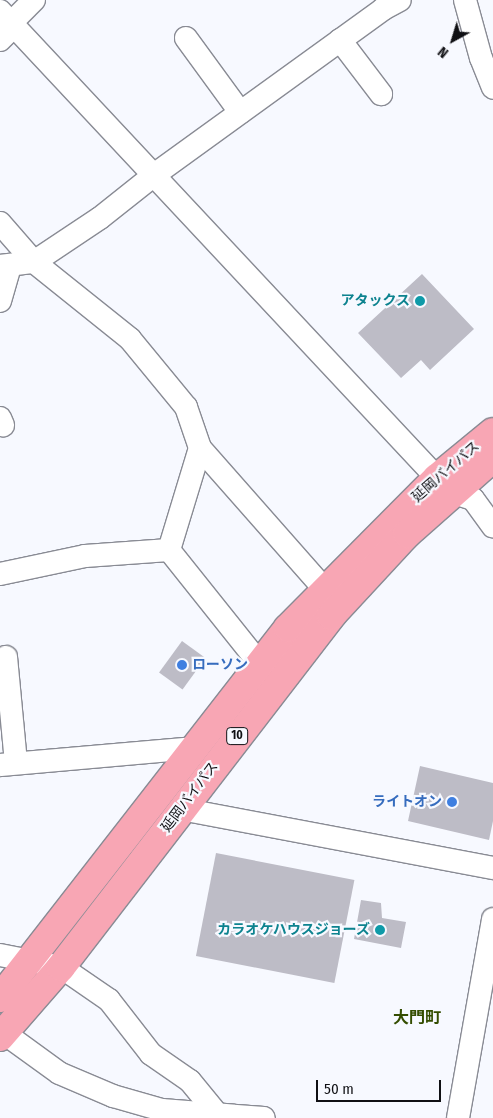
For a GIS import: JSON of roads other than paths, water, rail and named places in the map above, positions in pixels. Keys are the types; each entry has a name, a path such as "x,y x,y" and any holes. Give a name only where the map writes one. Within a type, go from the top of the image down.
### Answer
{"highway":[{"name":"延岡バイパス","path":"0,998 260,664 325,590 463,491 493,432"},
{"name":"延岡バイパス","path":"1,1034 60,967 180,809 331,616 463,491 493,458"}],"street":[{"path":"34,0 7,24 463,491 493,527"},
{"path":"0,301 5,266 34,262 100,218 154,175 240,112 340,40 400,0"},
{"path":"465,0 480,58 493,88"},
{"path":"186,38 240,112"},
{"path":"340,40 381,94"},
{"path":"0,223 34,262 130,339 186,407 200,448 325,590"},
{"path":"169,550 200,448"},
{"path":"0,574 85,556 169,550"},
{"path":"169,550 260,664"},
{"path":"6,657 8,764 193,748"},
{"path":"180,809 493,868"},
{"path":"458,1118 493,919"},
{"path":"0,955 60,967 109,1000 150,1054 190,1081 217,1114"},
{"path":"1,1034 59,1073 113,1096 162,1110 264,1118"}],"place":[{"name":"アタックス","path":"420,301"},
{"name":"ローソン","path":"182,665"},
{"name":"ライトオン","path":"452,802"},
{"name":"カラオケハウスジョーズ","path":"380,930"}],"district":[{"name":"大門町","path":"417,1018"}]}
